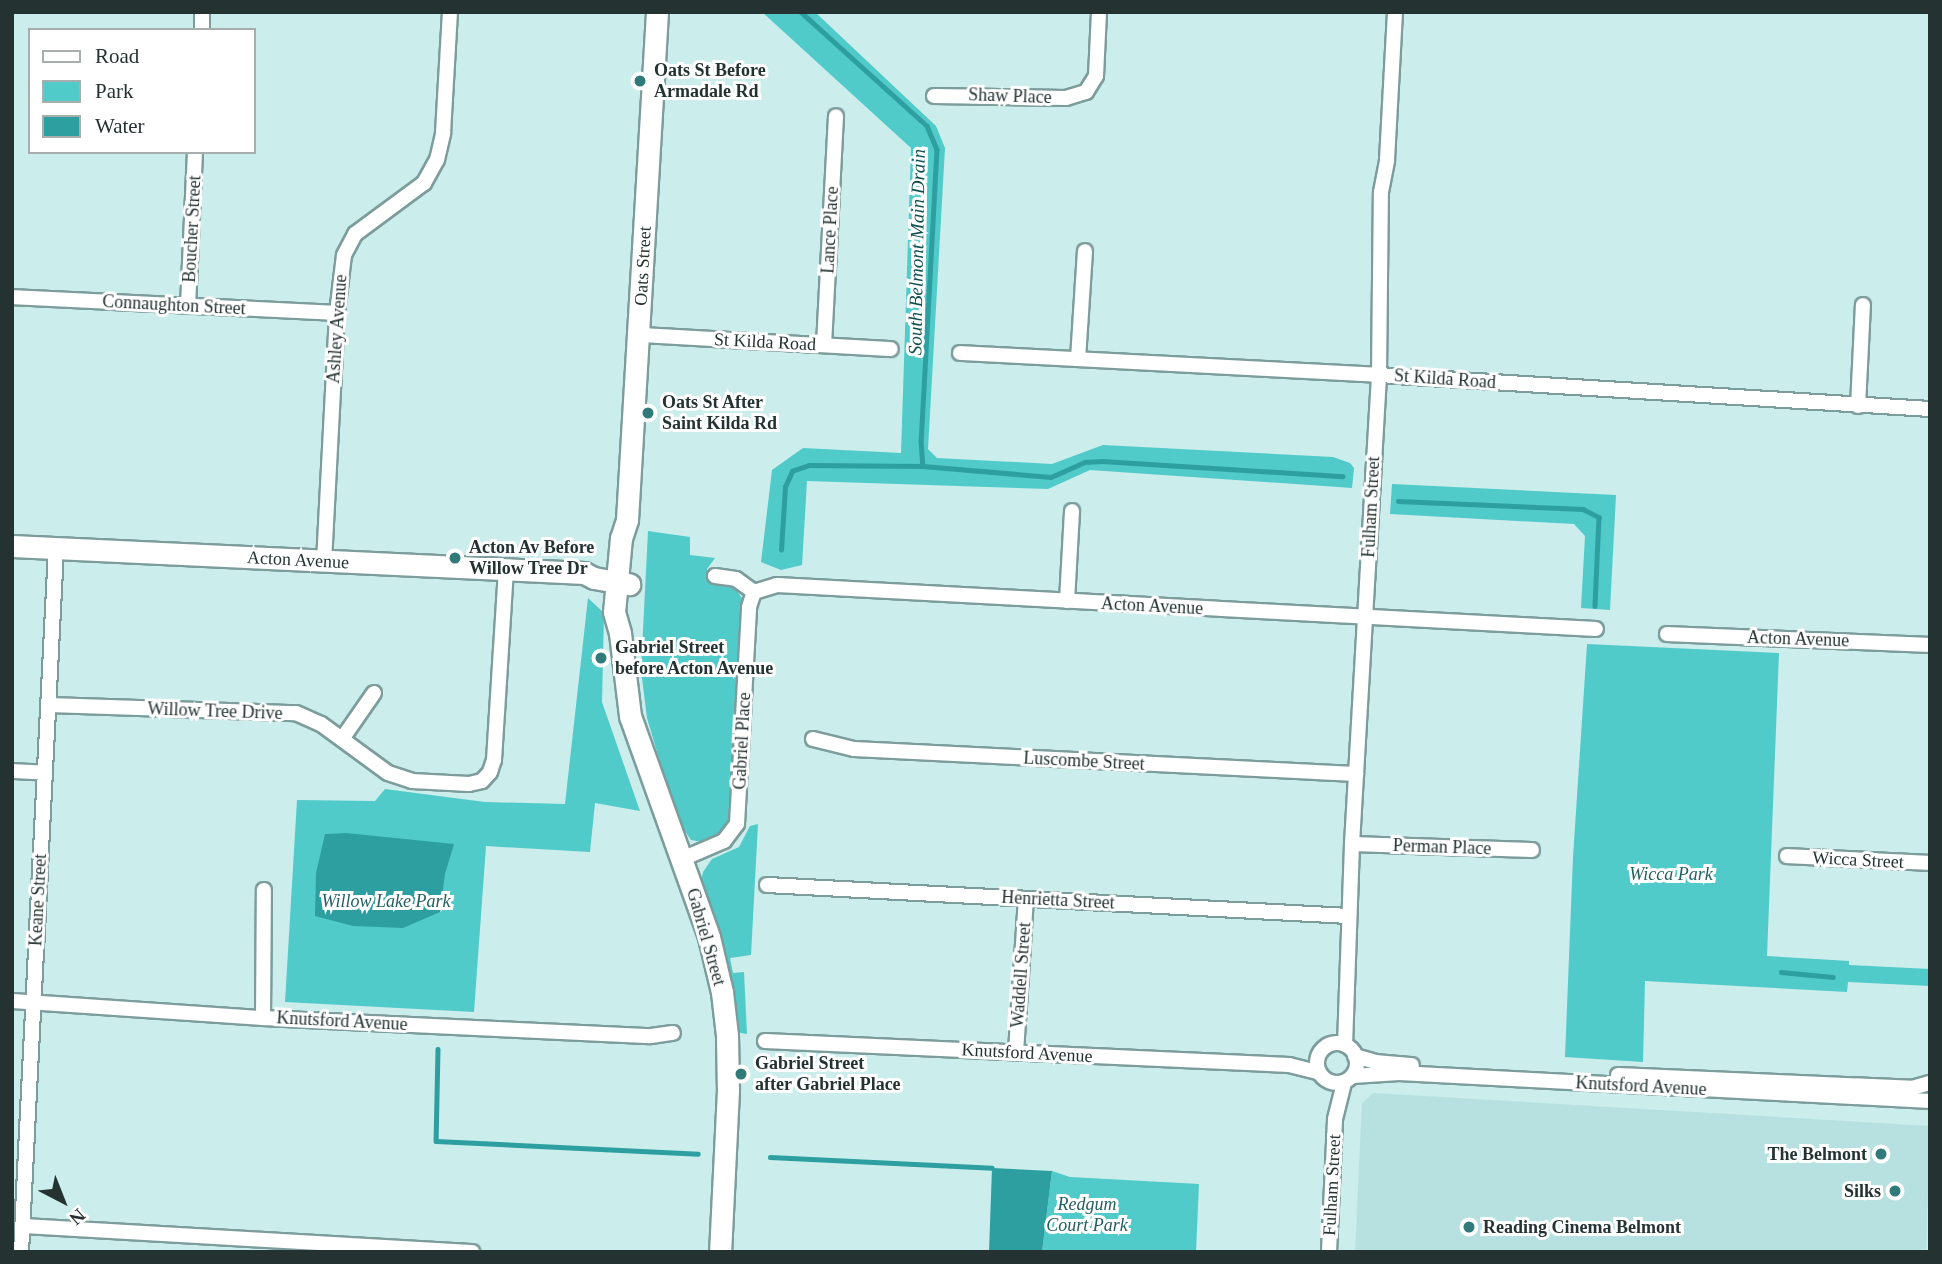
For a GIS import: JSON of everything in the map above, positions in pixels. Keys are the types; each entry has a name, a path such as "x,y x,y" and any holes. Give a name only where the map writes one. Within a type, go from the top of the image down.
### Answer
{"street":[{"name":"Ashley Avenue","path":"324,562 337,313 344,255 355,234 424,183 437,160 443,133 450,12"},
{"name":"Oats Street","path":"623,576 621,538 627,520 640,335 657,12"},
{"name":"Shaw Place","path":"934,96 1066,98 1086,92 1096,76 1099,12"},
{"name":"Fulham Street","path":"1329,1252 1335,1119 1348,1079 1344,1048 1352,844 1379,374 1383,239 1381,192 1387,160 1395,12"},
{"name":"Lance Place","path":"824,345 836,116"},
{"name":"Boucher Street","path":"188,306 195,154"},
{"path":"1078,359 1085,251"},
{"name":"Connaughton Street","path":"12,297 337,313"},
{"path":"1858,406 1863,305"},
{"name":"St Kilda Road","path":"640,335 891,349"},
{"name":"St Kilda Road","path":"960,353 1379,374 1930,409"},
{"path":"1067,601 1072,511"},
{"name":"Acton Avenue","path":"12,546 584,573 593,568 623,576"},
{"name":"Keane Street","path":"21,1252 18,1152 33,1002 56,548"},
{"name":"Willow Tree Drive","path":"49,705 296,713 310,718 388,773 412,781 469,784 482,781 490,772 494,760 506,569"},
{"name":"Gabriel Street","path":"623,576 614,612 620,633 630,716 709,937 722,992 727,1035 728,1090 720,1252"},
{"path":"715,576 736,579 754,592"},
{"name":"Acton Avenue","path":"754,592 777,585 1596,629"},
{"name":"Gabriel Place","path":"682,859 724,841 737,824 749,607 754,592"},
{"name":"Acton Avenue","path":"1667,634 1930,645"},
{"path":"342,739 374,693"},
{"name":"Luscombe Street","path":"813,739 854,749 1356,775"},
{"path":"12,771 46,773"},
{"name":"Perman Place","path":"1352,844 1532,850"},
{"name":"Wicca Street","path":"1787,856 1930,863"},
{"name":"Henrietta Street","path":"767,885 1349,916"},
{"path":"263,1018 264,890"},
{"name":"Waddell Street","path":"1016,1052 1026,899"},
{"name":"Knutsford Avenue","path":"12,1001 263,1018 644,1035 673,1033"},
{"name":"Knutsford Avenue","path":"765,1041 1289,1065 1322,1076"},
{"path":"1317,1056 1344,1048"},
{"name":"Knutsford Avenue","path":"1344,1048 1376,1062 1448,1067 1912,1087 1930,1083"},
{"name":"Fulham Street","path":"1317,1056 1335,1119"},
{"name":"Knutsford Avenue","path":"1289,1065 1317,1056"},
{"name":"Knutsford Avenue","path":"1348,1079 1399,1073 1930,1101"},
{"path":"1322,1076 1348,1079"},
{"path":"22,1226 472,1252"}],"shaded area":[{"path":"1373,1093 1930,1126 1926,1252 1355,1252 1362,1103"}],"green space":[{"path":"762,12 815,12 936,126 945,148 928,449 937,458 1052,464 1103,445 1333,457 1350,463 1354,468 1352,488 1090,470 1048,489 807,481 802,565 781,570 761,562 772,470 803,448 901,453 911,148"},
{"path":"1392,484 1616,495 1610,610 1581,608 1585,536 1574,524 1390,514"},
{"path":"648,531 690,537 690,555 715,558 707,569 708,582 734,587 742,598 733,816 718,835 702,842 691,840 677,819 647,718 641,670"},
{"name":"Willow Lake Park","path":"588,598 604,613 602,702 640,811 595,803 590,852 486,846 474,1012 285,1002 297,800 375,801 385,789 485,802 565,804"},
{"name":"Wicca Park","path":"1587,644 1779,653 1767,956 1849,961 1849,965 1930,969 1930,986 1848,982 1847,992 1645,981 1643,1062 1565,1057 1573,857"},
{"path":"758,824 751,955 730,958 733,973 744,972 747,1034 736,1032 700,887 703,872 712,859 739,847 750,826"},
{"name":"Redgum Court Park","path":"1052,1171 1070,1177 1199,1184 1196,1252 1042,1252"}],"water":[{"path":"346,833 454,844 445,874 440,912 403,928 353,926 315,916 316,873 325,834"},
{"path":"992,1168 1052,1171 1042,1252 989,1252"}],"waterway":[{"name":"South Belmont Main Drain","path":"801,12 927,126 937,149 921,440 923,466"},
{"name":"South Belmont Main Drain","path":"781,550 785,487 792,471 809,465 923,466 1051,477 1085,462 1102,461 1343,476"},
{"name":"South Belmont Main Drain","path":"1398,501 1583,509 1599,517 1595,606"},
{"name":"South Belmont Main Drain","path":"1781,972 1833,977"},
{"path":"438,1049 436,1141 698,1154"},
{"path":"770,1157 992,1168"}],"place":[{"name":"Oats St Before Armadale Rd","path":"640,81"},
{"name":"Oats St After Saint Kilda Rd","path":"648,413"},
{"name":"Acton Av Before Willow Tree Dr","path":"455,558"},
{"name":"Gabriel Street before Acton Avenue","path":"601,658"},
{"name":"Gabriel Street after Gabriel Place","path":"741,1074"},
{"name":"The Belmont","path":"1881,1154"},
{"name":"Silks","path":"1895,1191"},
{"name":"Reading Cinema Belmont","path":"1469,1227"}]}
